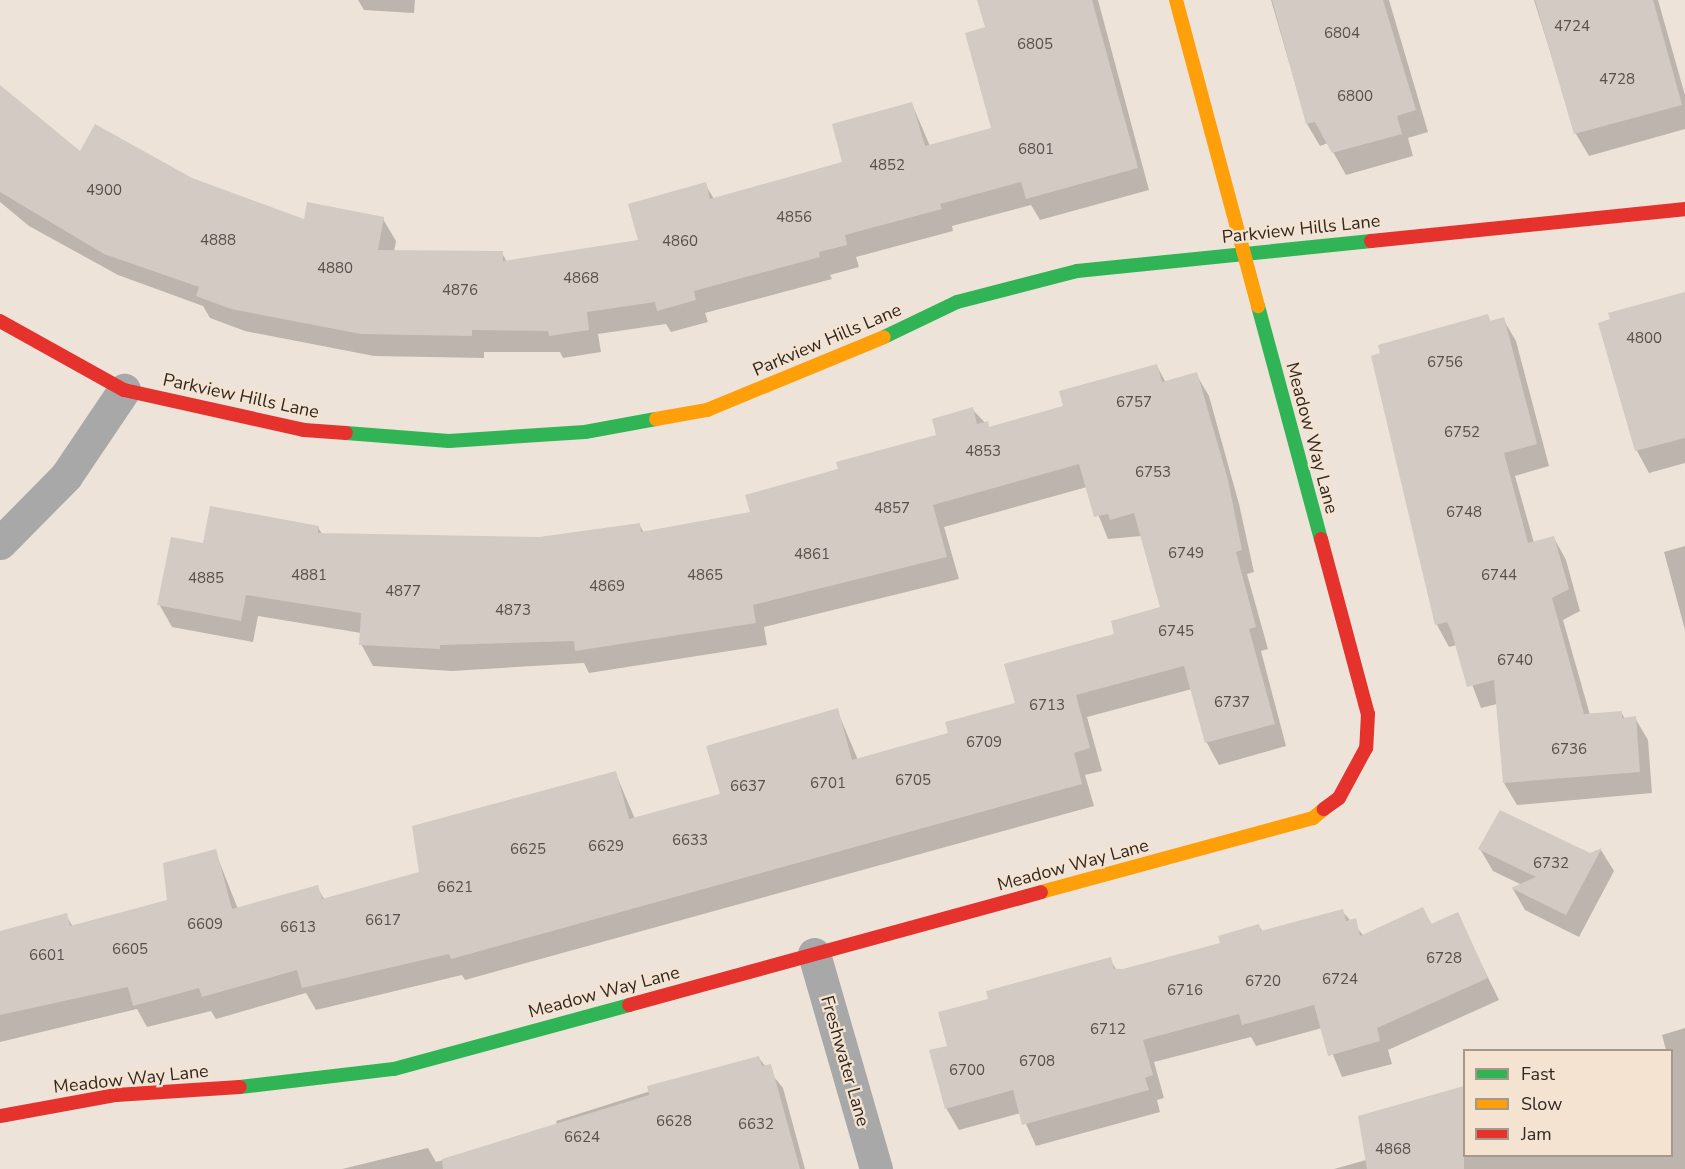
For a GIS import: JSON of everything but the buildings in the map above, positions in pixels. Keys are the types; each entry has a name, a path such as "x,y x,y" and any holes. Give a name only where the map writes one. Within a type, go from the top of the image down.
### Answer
{"street":[{"name":"Meadow Way Lane","path":"0,1116 116,1095 316,1082 394,1069 1313,818 1339,798 1366,748 1368,714 1176,0"},
{"name":"Parkview Hills Lane","path":"0,321 124,390 304,430 449,441 585,432 707,410 838,359 957,302 1077,271 1685,209"},
{"path":"0,543 66,476 124,390"},
{"name":"Freshwater Lane","path":"814,954 876,1169"}],"traffic: fast":[{"path":"884,337 957,302 1077,271 1371,241"},
{"path":"1258,306 1321,539"},
{"path":"346,433 449,441 585,432 656,419"},
{"path":"240,1087 394,1069 629,1005"}],"traffic: slow":[{"path":"1176,0 1258,306"},
{"path":"656,419 707,410 884,337"},
{"path":"1041,892 1313,818 1324,809"}],"traffic: jam":[{"path":"1371,241 1685,209"},
{"path":"0,321 124,390 304,430 346,433"},
{"path":"1321,539 1368,714 1366,748 1339,798 1324,809"},
{"path":"629,1005 1041,892"},
{"path":"0,1116 116,1095 240,1087"}]}
